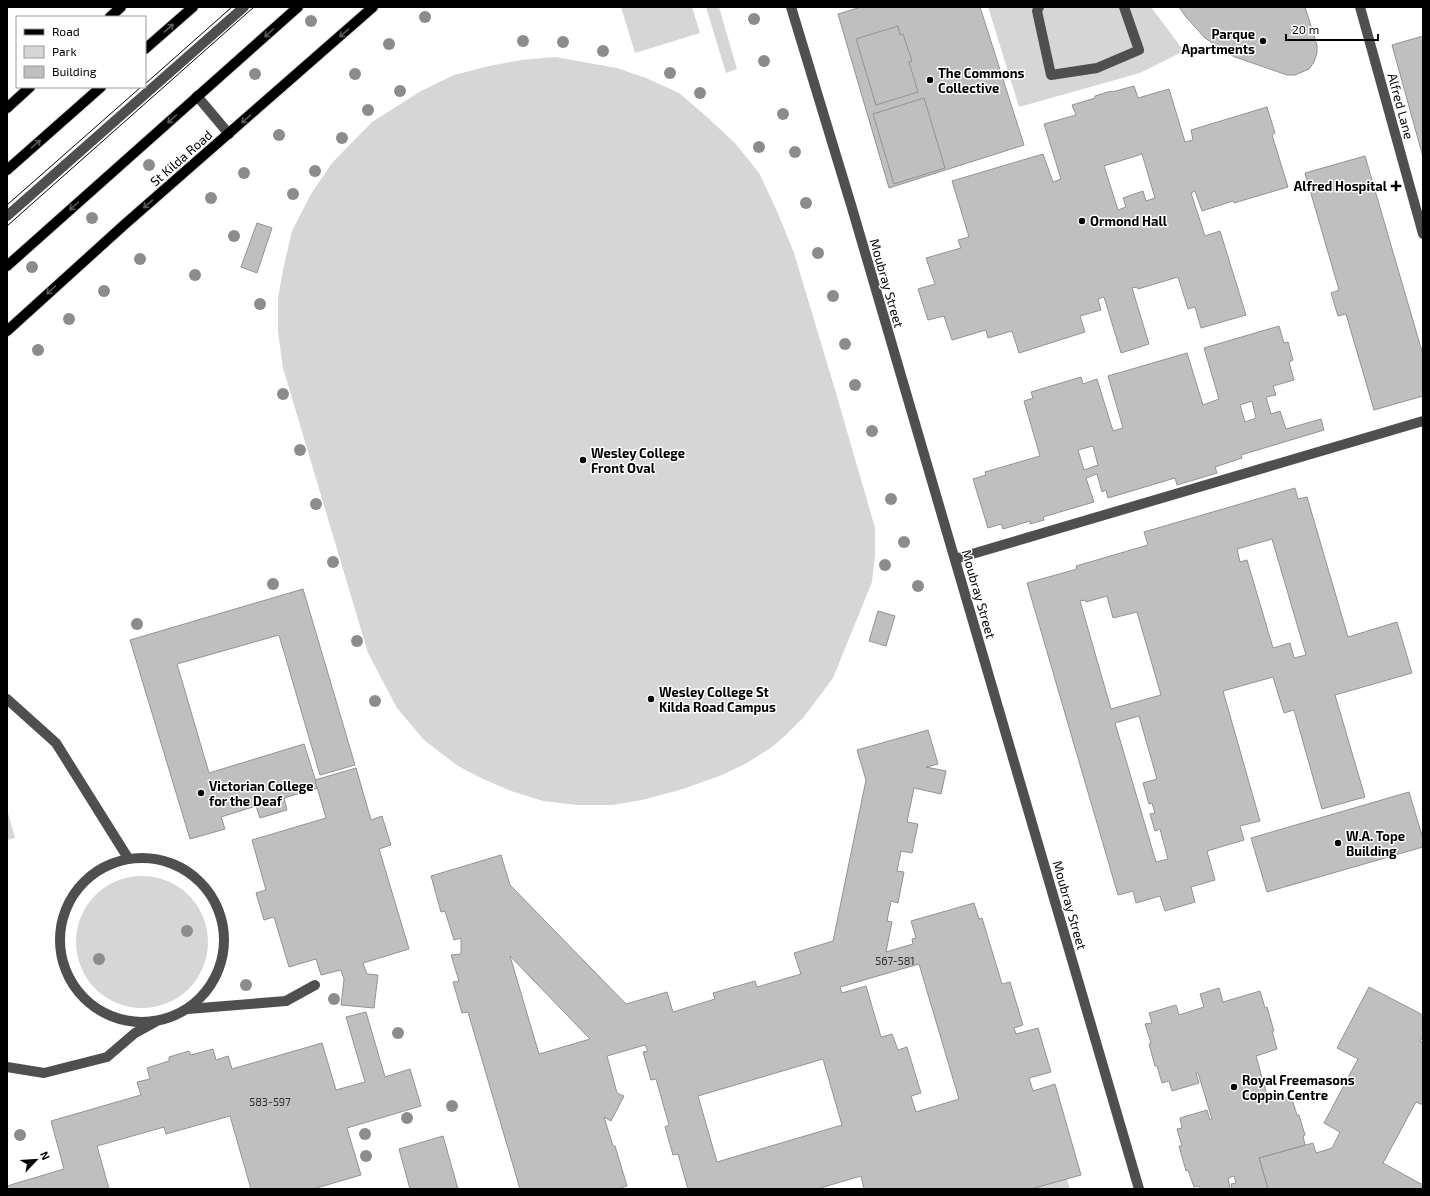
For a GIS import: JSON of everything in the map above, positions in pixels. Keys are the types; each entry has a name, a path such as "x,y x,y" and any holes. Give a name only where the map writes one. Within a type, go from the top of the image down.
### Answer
{"main road":[{"path":"111,16 121,7"},
{"path":"146,48 193,7"},
{"path":"7,266 298,7"},
{"name":"St Kilda Road","path":"7,331 118,230 373,7"},
{"path":"7,108 29,88"},
{"path":"7,170 100,88"}],"street":[{"path":"7,216 244,7"},
{"name":"Moubray Street","path":"791,7 955,559 1139,1189"},
{"path":"1039,7 1037,11 1051,75 1097,68 1139,50 1124,7"},
{"name":"Alfred Lane","path":"1360,7 1423,234"},
{"path":"198,96 228,134"},
{"path":"955,559 1423,421"},
{"path":"7,699 56,743 128,858"},
{"path":"128,858 156,858 182,868 204,885 219,909 225,937 221,965 208,990 188,1009 165,1020 155,1022 128,1021 121,1019 102,1012 80,995 66,971 60,944 63,917 74,892 87,878 102,867 128,858"},
{"path":"188,1009 286,1001 315,985"},
{"path":"7,1067 44,1072 107,1057 135,1033 155,1022"}],"green space":[{"path":"621,7 692,7 700,33 635,53"},
{"path":"706,7 719,7 737,69 726,73"},
{"path":"988,7 1151,7 1184,51 1140,73 1019,107"},
{"name":"Wesley College Front Oval","path":"555,57 617,68 646,78 679,93 735,143 759,173 777,211 794,253 875,528 875,555 872,582 833,678 803,718 772,747 747,763 722,775 683,789 642,800 613,805 577,805 543,801 511,791 483,779 458,766 424,740 397,708 368,653 283,368 278,332 278,298 292,231 311,194 332,163 372,122 421,91 454,75 521,60"},
{"path":"7,809 15,838 7,840"},
{"path":"148,876 167,881 179,887 189,895 197,905 203,917 207,929 207,955 203,967 197,979 189,989 179,997 167,1003 155,1007 136,1008 117,1003 105,997 95,989 87,979 81,967 77,955 76,936 81,917 87,905 95,895 105,887 117,881 129,877"},
{"path":"1066,1176 1070,1189 1021,1189"}],"building":[{"name":"The Commons Collective","path":"861,7 980,7 1024,145 889,188 838,14"},
{"name":"Parque Apartments","path":"1179,7 1305,7 1317,45 1317,53 1314,62 1309,69 1295,75 1287,75 1235,57 1205,38"},
{"path":"898,26 900,35 903,34 912,61 909,62 918,92 876,105 856,39"},
{"path":"1423,36 1423,157 1392,45"},
{"name":"Ormond Hall","path":"1134,86 1138,98 1169,89 1185,142 1193,140 1191,130 1267,107 1275,133 1272,135 1288,187 1234,203 1233,201 1202,211 1195,191 1191,193 1205,236 1220,231 1246,315 1201,328 1195,307 1188,309 1178,277 1138,289 1137,287 1132,288 1149,344 1121,353 1104,297 1098,299 1101,310 1080,316 1085,332 1019,353 1012,331 988,338 986,330 952,340 944,316 928,320 918,289 935,284 926,258 961,248 958,240 969,237 952,181 1043,154 1053,182 1061,179 1044,124 1076,115 1072,105 1095,98 1095,96 1111,91","holes":["1142,154 1155,198 1146,201 1143,191 1123,198 1126,207 1118,210 1104,166"]},
{"path":"924,98 945,168 894,184 873,114"},
{"path":"1365,156 1423,355 1423,396 1374,410 1346,314 1338,316 1331,293 1339,290 1305,173"},
{"path":"257,223 272,228 257,273 241,267"},
{"path":"1279,326 1284,343 1288,342 1293,360 1289,362 1294,380 1273,386 1276,395 1266,397 1271,414 1280,411 1286,429 1321,419 1324,430 1241,455 1242,458 1215,467 1217,473 1177,485 1175,478 1108,498 1106,490 1102,492 1097,474 1086,478 1094,502 1043,517 1044,520 1030,524 1030,521 1003,529 1001,524 988,528 973,479 986,475 985,472 1040,456 1024,401 1033,398 1031,392 1081,377 1083,384 1097,379 1113,431 1123,428 1108,376 1187,353 1203,405 1219,399 1204,348","holes":["1252,401 1256,418 1245,422 1240,405","1093,446 1098,465 1084,470 1078,450"]},
{"path":"1295,488 1298,499 1307,497 1348,637 1397,622 1412,673 1335,695 1365,797 1322,809 1294,710 1284,713 1273,677 1223,691 1260,821 1240,826 1244,840 1207,851 1215,880 1191,887 1195,902 1165,911 1160,896 1136,903 1133,891 1118,895 1027,583 1077,569 1076,566 1148,545 1144,532","holes":["1272,539 1306,655 1294,658 1290,643 1273,648 1247,560 1240,562 1237,549","1107,596 1113,618 1137,612 1161,695 1111,709 1080,601 1086,600 1086,602","1139,716 1157,779 1143,783 1149,804 1152,803 1155,813 1150,814 1155,831 1160,829 1168,859 1156,862 1115,723"]},
{"path":"303,589 355,765 320,775 279,635 177,664 209,773 304,744 318,788 284,798 287,810 260,818 256,806 221,817 225,829 190,839 130,640"},
{"path":"878,611 895,616 886,646 869,641"},
{"path":"928,730 938,764 926,767 946,771 941,794 914,788 907,822 918,824 912,853 901,851 897,871 904,872 898,903 891,901 887,921 892,922 886,952 913,944 912,939 916,938 911,921 974,903 979,919 982,918 1002,984 1010,982 1023,1025 1014,1028 1016,1034 1038,1028 1051,1072 1029,1078 1033,1091 1055,1084 1081,1175 1031,1189 864,1189 861,1176 817,1189 688,1189 678,1154 673,1155 665,1127 669,1125 656,1079 651,1080 643,1052 648,1051 645,1045 607,1056 617,1093 624,1096 611,1121 604,1117 613,1146 615,1146 627,1186 617,1189 520,1189 468,1012 462,1013 453,982 459,981 451,955 461,954 461,938 454,940 445,911 441,912 431,876 501,855 510,885 626,1004 667,992 673,1012 715,999 713,993 755,981 757,987 801,974 794,953 833,941 866,780 857,750","holes":["510,956 590,1039 539,1054","919,964 959,1099 916,1112 911,1096 921,1093 907,1047 898,1050 892,1034 881,1037 866,986 842,993 840,987","823,1059 842,1125 717,1162 698,1096"]},
{"path":"356,768 371,820 382,816 391,845 379,849 409,949 363,963 367,974 378,975 374,1008 341,1005 344,979 341,970 321,975 316,959 289,967 274,917 264,920 256,893 266,890 252,840 326,818 315,780"},
{"name":"W.A. Tope Building","path":"1409,792 1423,839 1423,847 1267,892 1251,838"},
{"path":"1369,987 1423,1015 1423,1036 1420,1041 1423,1043 1423,1105 1416,1102 1383,1163 1423,1185 1423,1189 1268,1189 1259,1158 1313,1143 1316,1153 1332,1148 1340,1132 1324,1123 1358,1059 1337,1048"},
{"name":"Royal Freemasons Coppin Centre","path":"1219,988 1223,1002 1260,991 1265,1008 1267,1007 1274,1031 1272,1031 1277,1049 1256,1056 1269,1102 1291,1096 1305,1135 1303,1136 1305,1145 1259,1158 1268,1189 1232,1189 1231,1184 1236,1183 1234,1176 1228,1178 1230,1188 1200,1189 1199,1186 1194,1187 1188,1170 1186,1171 1179,1146 1182,1146 1177,1129 1182,1128 1180,1118 1207,1110 1210,1120 1212,1119 1198,1073 1196,1073 1199,1083 1172,1091 1169,1081 1162,1083 1157,1066 1155,1066 1149,1044 1151,1043 1145,1024 1152,1023 1149,1013 1176,1005 1179,1015 1204,1007 1200,994"},
{"path":"366,1012 385,1077 410,1069 421,1106 347,1128 361,1175 313,1189 251,1189 230,1116 166,1134 164,1127 97,1146 109,1189 7,1189 7,1186 64,1169 51,1121 141,1095 137,1082 150,1079 147,1068 169,1061 169,1057 189,1051 191,1055 213,1049 216,1060 228,1056 232,1069 322,1043 336,1090 365,1082 346,1017"},
{"path":"443,1136 458,1189 410,1189 399,1149"}],"tram line":[{"path":"146,83 232,7"},
{"path":"7,226 254,7"},
{"path":"7,205 140,88"}],"place":[{"name":"Parque Apartments","path":"1263,41"},
{"name":"The Commons Collective","path":"930,80"},
{"name":"Alfred Hospital","path":"1396,186"},
{"name":"Ormond Hall","path":"1082,221"},
{"name":"Wesley College Front Oval","path":"583,460"},
{"name":"Wesley College St Kilda Road Campus","path":"651,699"},
{"name":"Victorian College for the Deaf","path":"201,793"},
{"name":"W.A. Tope Building","path":"1338,843"},
{"name":"Royal Freemasons Coppin Centre","path":"1234,1087"}]}
